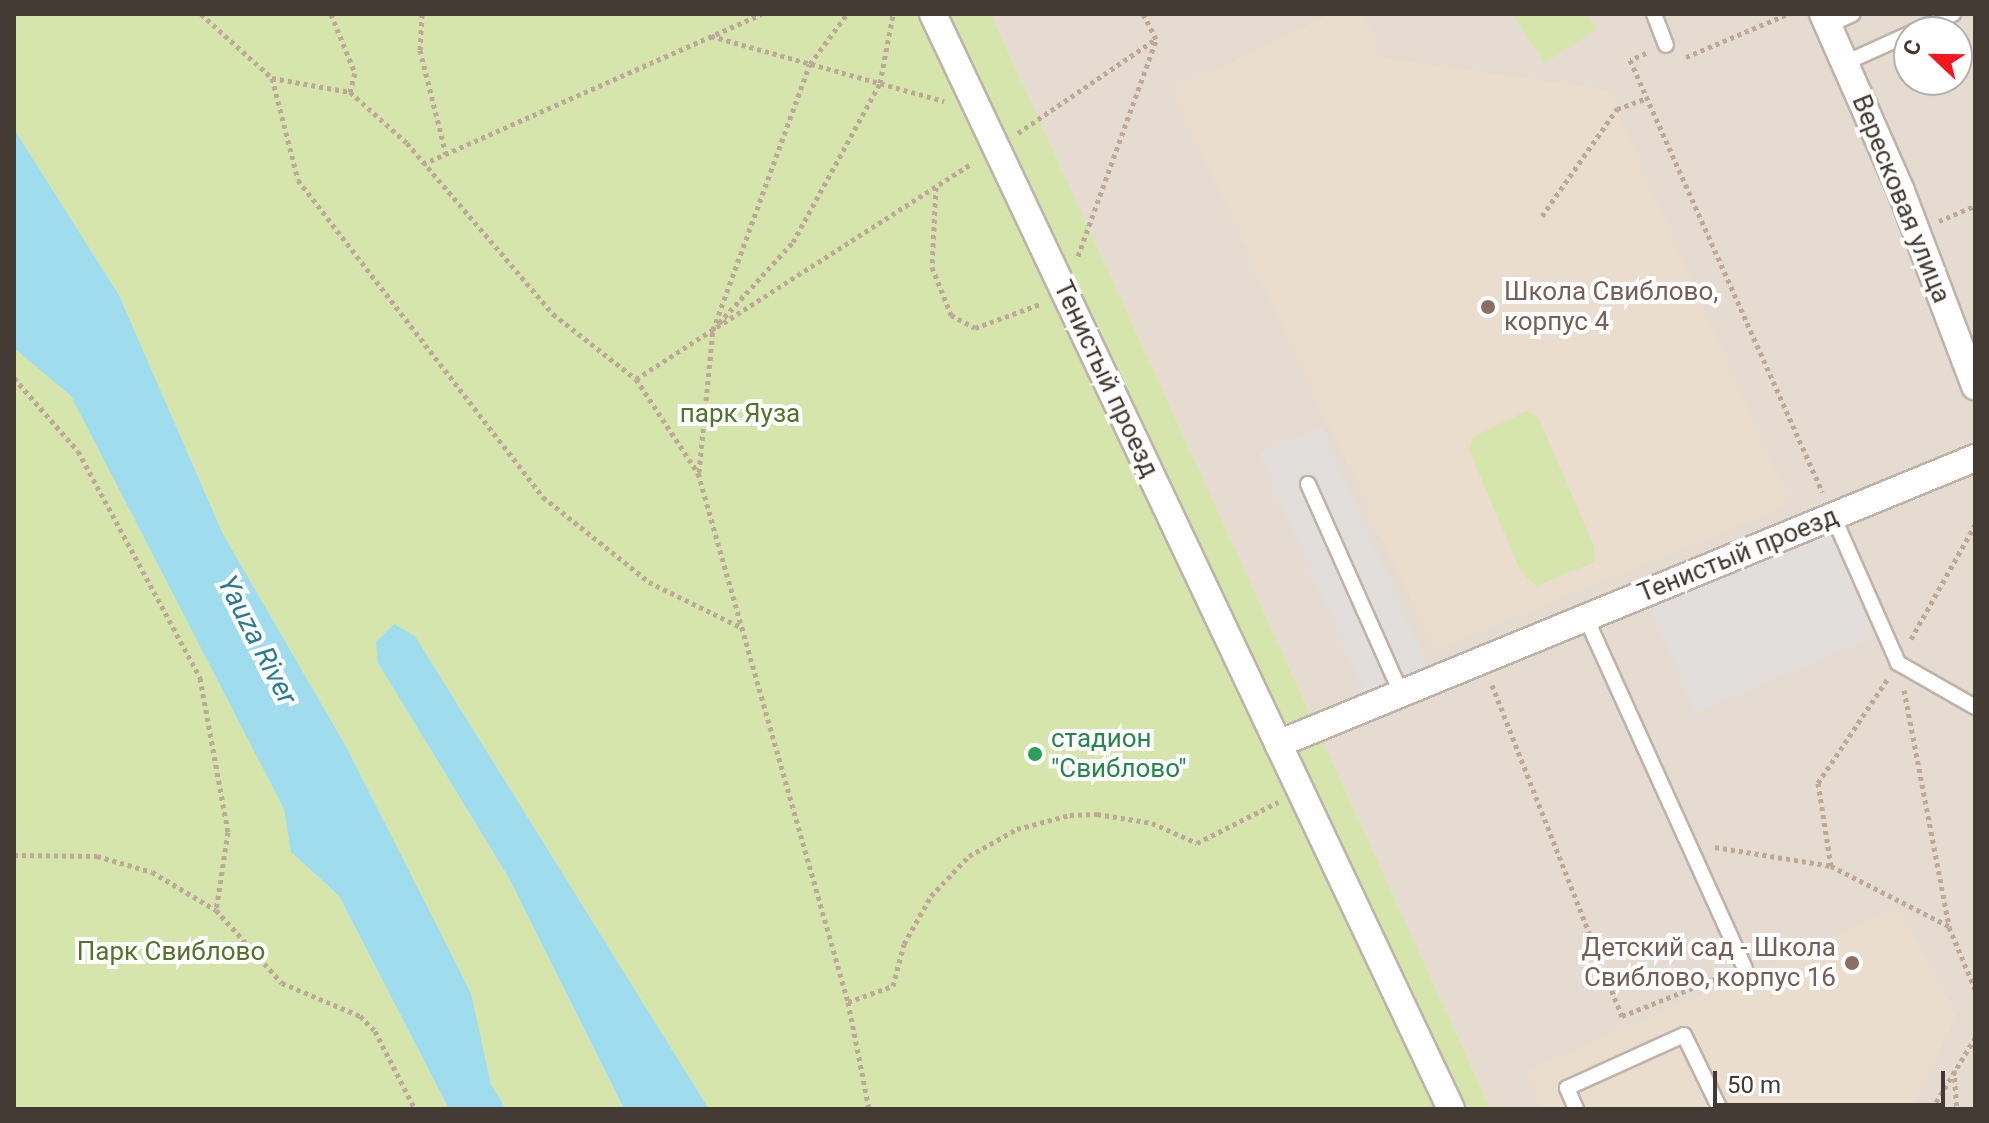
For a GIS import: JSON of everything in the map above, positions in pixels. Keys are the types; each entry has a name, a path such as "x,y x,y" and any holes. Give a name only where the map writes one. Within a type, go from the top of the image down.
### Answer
{"street":[{"name":"Тенистый проезд","path":"933,14 1451,1109"},
{"name":"Вересковая улица","path":"1825,20 1915,230 1975,386"},
{"name":"Тенистый проезд","path":"1278,744 1586,618 1669,592 1766,551 1833,516 1975,458"}],"lane":[{"path":"1654,14 1666,45"},
{"path":"1825,20 1853,14"},
{"path":"1845,63 1893,41"},
{"path":"1308,484 1401,693"},
{"path":"1833,516 1898,663 1975,707"},
{"path":"1586,618 1745,968"},
{"path":"1576,1109 1567,1088 1684,1035 1720,1109"}],"path":[{"path":"201,14 272,78 350,92 407,143 553,314 636,379 698,473 848,1002 869,1109"},
{"path":"331,14 355,73 350,92"},
{"path":"422,14 420,50 446,154"},
{"path":"423,164 761,14"},
{"path":"698,473 713,330 810,64 847,14"},
{"path":"713,330 793,242 880,83 893,14"},
{"path":"936,187 932,267 951,315 975,328 1065,292 1156,39 1143,14"},
{"path":"1788,14 1670,64 1666,45 1630,60 1833,516"},
{"path":"711,36 979,111"},
{"path":"636,379 997,148 1156,39"},
{"path":"272,78 298,180 543,497 649,582 743,629"},
{"path":"1542,216 1617,109 1647,98"},
{"path":"1915,230 1975,206"},
{"path":"14,378 78,451 200,678 228,832 216,910"},
{"path":"1831,866 1818,783 1898,663 1975,525"},
{"path":"1482,661 1622,1016 1745,968"},
{"path":"1898,663 1949,927 1975,989"},
{"path":"848,1002 893,986 904,944 931,896 969,856 1017,829 1070,815 1097,814 1152,823 1197,843 1277,802"},
{"path":"1690,843 1831,866 1949,927"},
{"path":"14,855 97,856 152,872 216,910 282,983 360,1016 375,1031 415,1109"},
{"path":"1932,1109 1975,1038"},
{"path":"1954,1069 1957,1109"}],"shaded area":[{"path":"991,14 1975,14 1975,1109 1491,1109"},
{"name":"Школа Свиблово, корпус 4","path":"1331,14 1363,14 1383,58 1608,90 1790,504 1434,649 1172,91"},
{"path":"1321,427 1428,666 1365,694 1259,455"},
{"path":"1829,531 1874,636 1695,712 1650,607"},
{"name":"Детский сад - Школа Свиблово, корпус 16","path":"1900,908 1956,1017 1911,1109 1543,1109 1527,1072"}],"green space":[{"name":"парк Яуза","path":"14,14 991,14 1491,1109 709,1109 415,636 378,663 510,880 624,1109 506,1109 491,1084 471,993 347,748 223,534 119,295 14,129"},
{"path":"1512,14 1588,14 1597,29 1545,63"},
{"name":"Парк Свиблово","path":"14,348 71,395 285,809 291,852 339,896 449,1109 14,1109"},
{"path":"1526,411 1538,417 1594,546 1595,562 1536,586 1521,572 1469,450 1473,437"}],"water":[{"name":"Yauza River","path":"14,129 119,295 223,534 347,748 471,993 491,1084 506,1109 449,1109 339,896 291,852 284,809 71,396 14,348"},
{"path":"394,624 415,636 709,1109 624,1109 510,880 378,663 376,642"}],"place":[{"name":"Школа Свиблово, корпус 4","path":"1488,307"},
{"name":"стадион \"Свиблово\"","path":"1035,754"},
{"name":"Детский сад - Школа Свиблово, корпус 16","path":"1852,963"}]}
